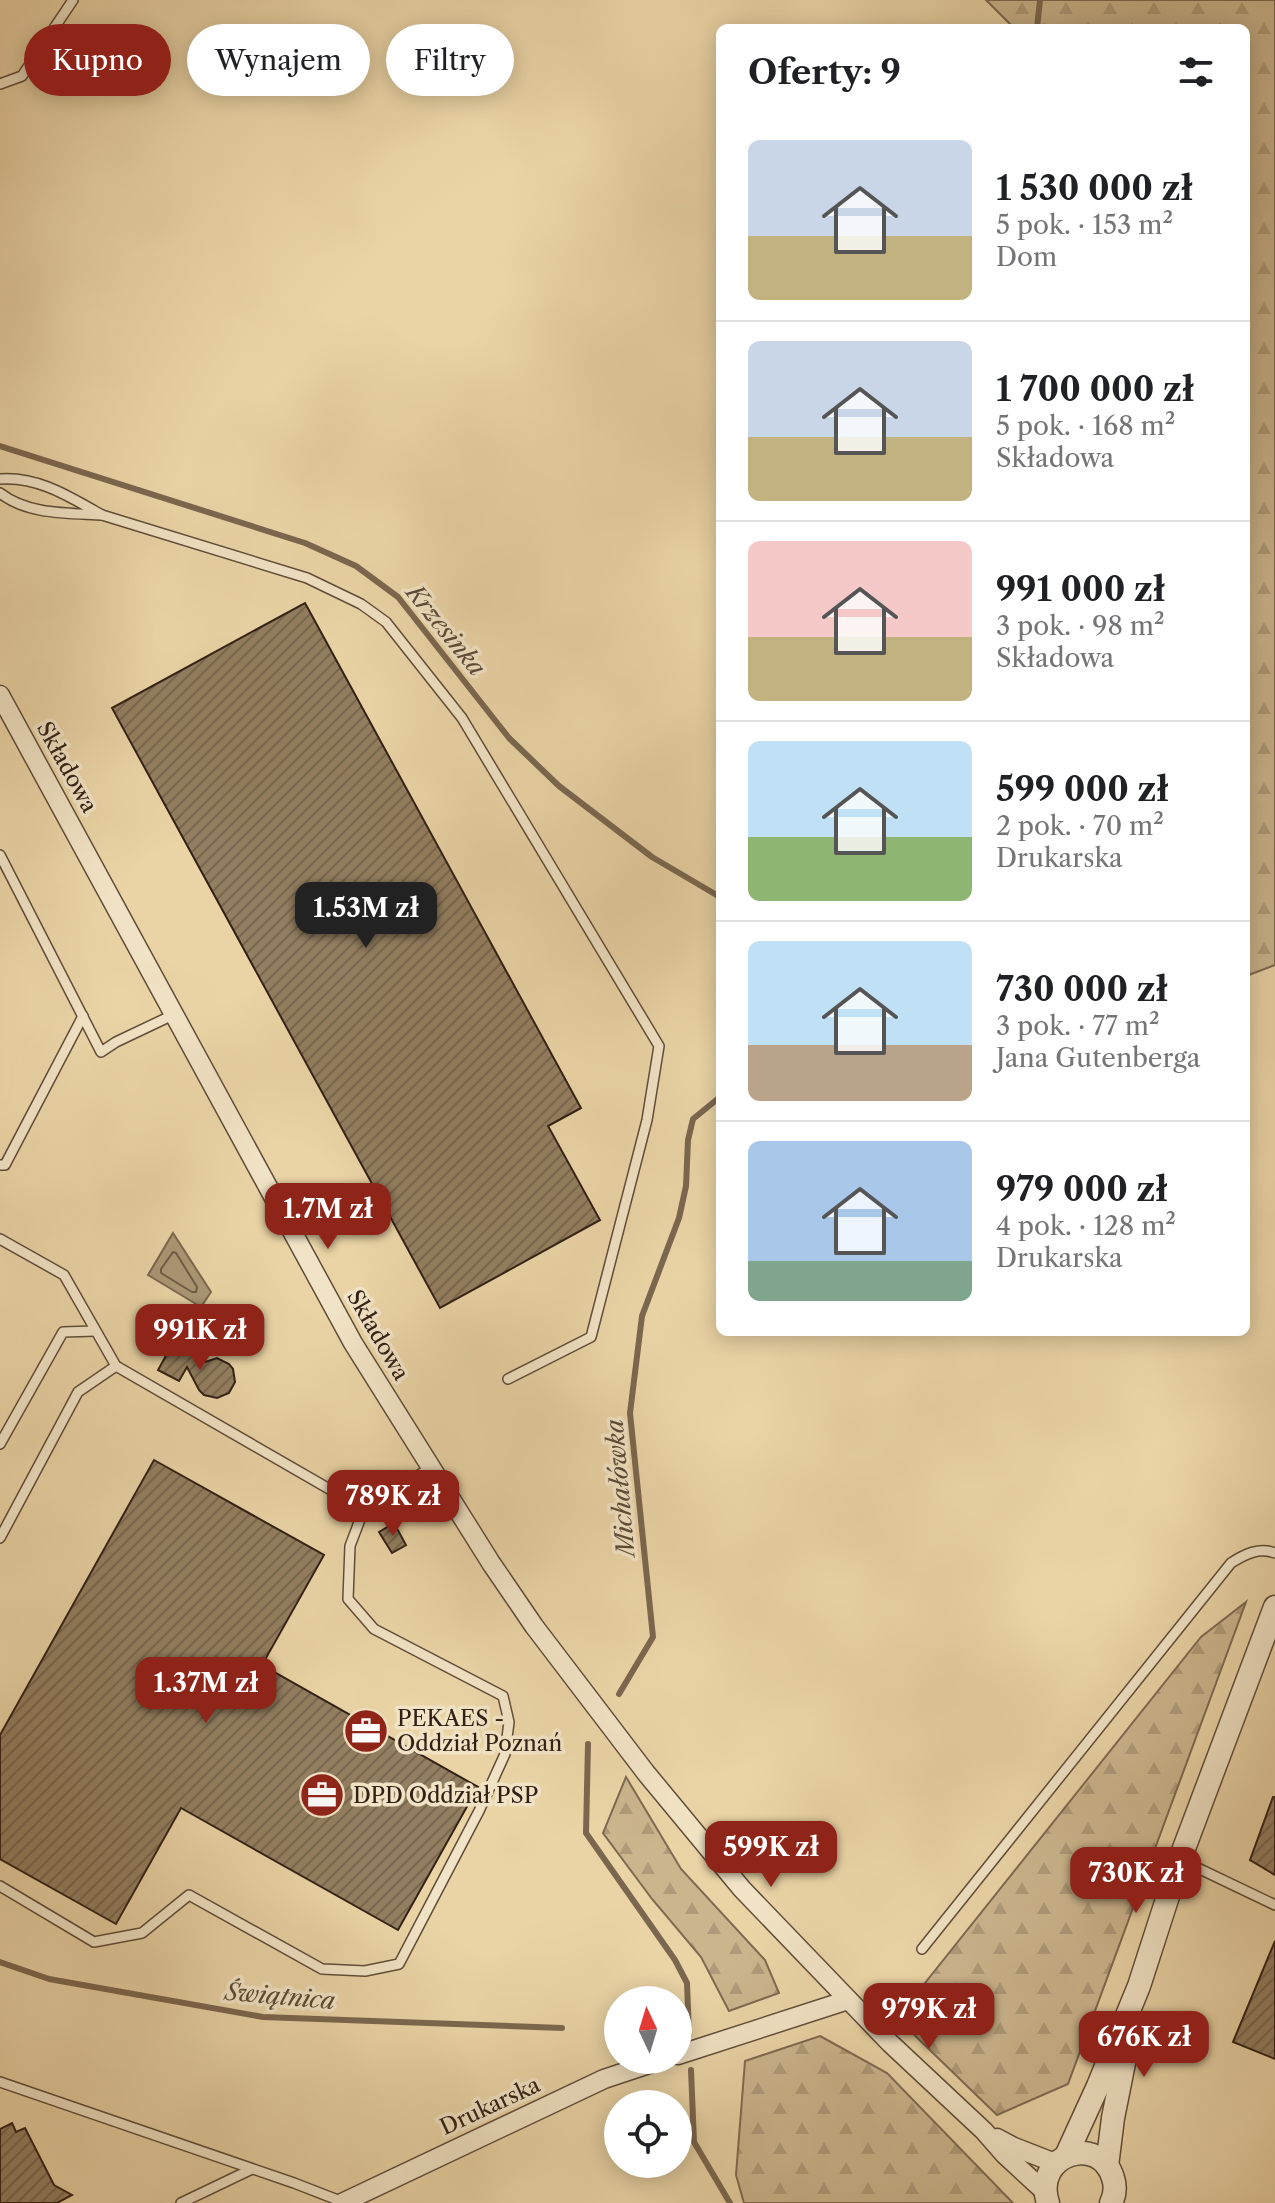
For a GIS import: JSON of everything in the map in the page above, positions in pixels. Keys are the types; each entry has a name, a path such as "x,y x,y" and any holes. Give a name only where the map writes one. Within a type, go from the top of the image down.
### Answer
{"street":[{"name":"Składowa","path":"0,695 353,1343 430,1468 534,1626 596,1709 742,1889 890,2043 984,2131"},
{"path":"1046,2197 1049,2171 1060,2159 1098,2086 1139,1986 1180,1859 1275,1608"},
{"path":"1111,2203 1115,2184 1107,2166 1113,2118 1139,1986"},
{"path":"692,2050 848,2000"},
{"name":"Drukarska","path":"343,2203 619,2074"},
{"path":"984,2131 1014,2147 1060,2159 1079,2153 1091,2155 1107,2166"},
{"path":"984,2131 1046,2197"}],"lane":[{"path":"0,84 22,76 73,0"},
{"path":"0,479 18,477 53,488 102,515 307,578 361,604 386,622 462,718 659,1046 647,1120 591,1337 508,1379"},
{"path":"0,493 9,500 44,511 102,515"},
{"path":"0,855 101,1052 175,1014"},
{"path":"0,1165 5,1165 83,1016"},
{"path":"0,1239 64,1275 116,1366 364,1509"},
{"path":"0,1444 63,1332 95,1331"},
{"path":"0,1538 78,1392 116,1366"},
{"path":"0,1886 94,1942 142,1933 189,1895 322,1969 365,1971 399,1964 479,1811 505,1754 509,1722 503,1696 374,1629 348,1599 350,1546 364,1509 430,1468"},
{"path":"922,1949 1231,1563 1245,1554 1260,1550 1275,1553"},
{"path":"1180,1859 1275,1905"},
{"path":"0,2082 343,2203"},
{"path":"181,2203 252,2169"}],"green space":[{"path":"986,0 1275,0 1275,965 1250,974 1250,24 1010,24"},
{"path":"1246,1602 1068,2084 997,2115 904,2025 921,1988 1201,1637"},
{"path":"626,1777 681,1869 765,1960 779,1993 729,2011 701,1957 652,1899 603,1833"},
{"path":"820,2036 887,2073 1013,2203 744,2203 736,2175 745,2061"}],"water":[{"path":"173,1233 211,1292 201,1307 148,1275"}],"building":[{"path":"305,603 581,1108 548,1126 600,1220 440,1308 112,708"},
{"path":"173,1343 205,1362 217,1358 229,1364 235,1382 229,1393 217,1398 204,1395 187,1367 179,1381 158,1370"},
{"path":"154,1460 324,1555 262,1665 478,1787 398,1930 181,1808 116,1924 0,1859 0,1735"},
{"path":"394,1523 406,1545 392,1553 379,1532"},
{"path":"1275,1797 1275,1875 1250,1860"},
{"path":"1275,1941 1275,2059 1233,2042"},
{"path":"12,2123 16,2132 25,2128 54,2185 72,2195 57,2203 0,2203 0,2129"}],"waterway":[{"name":"Michałówka","path":"1037,24 1040,0"},
{"name":"Krzesinka","path":"0,446 305,543 356,566 398,597 509,738 559,786 652,857 716,895"},
{"name":"Michałówka","path":"619,1694 653,1637 630,1413 642,1316 679,1218 686,1186 688,1140 693,1119 716,1100"},
{"name":"Michałówka","path":"588,1744 586,1833 675,1960 687,1986"},
{"name":"Świątnica","path":"0,1962 49,1979 263,2017 562,2028"},
{"name":"Michałówka","path":"691,2074 694,2142 730,2203"}],"place":[{"name":"PEKAES - Oddział Poznań","path":"366,1731"},
{"name":"DPD Oddział PSP","path":"322,1795"}]}
